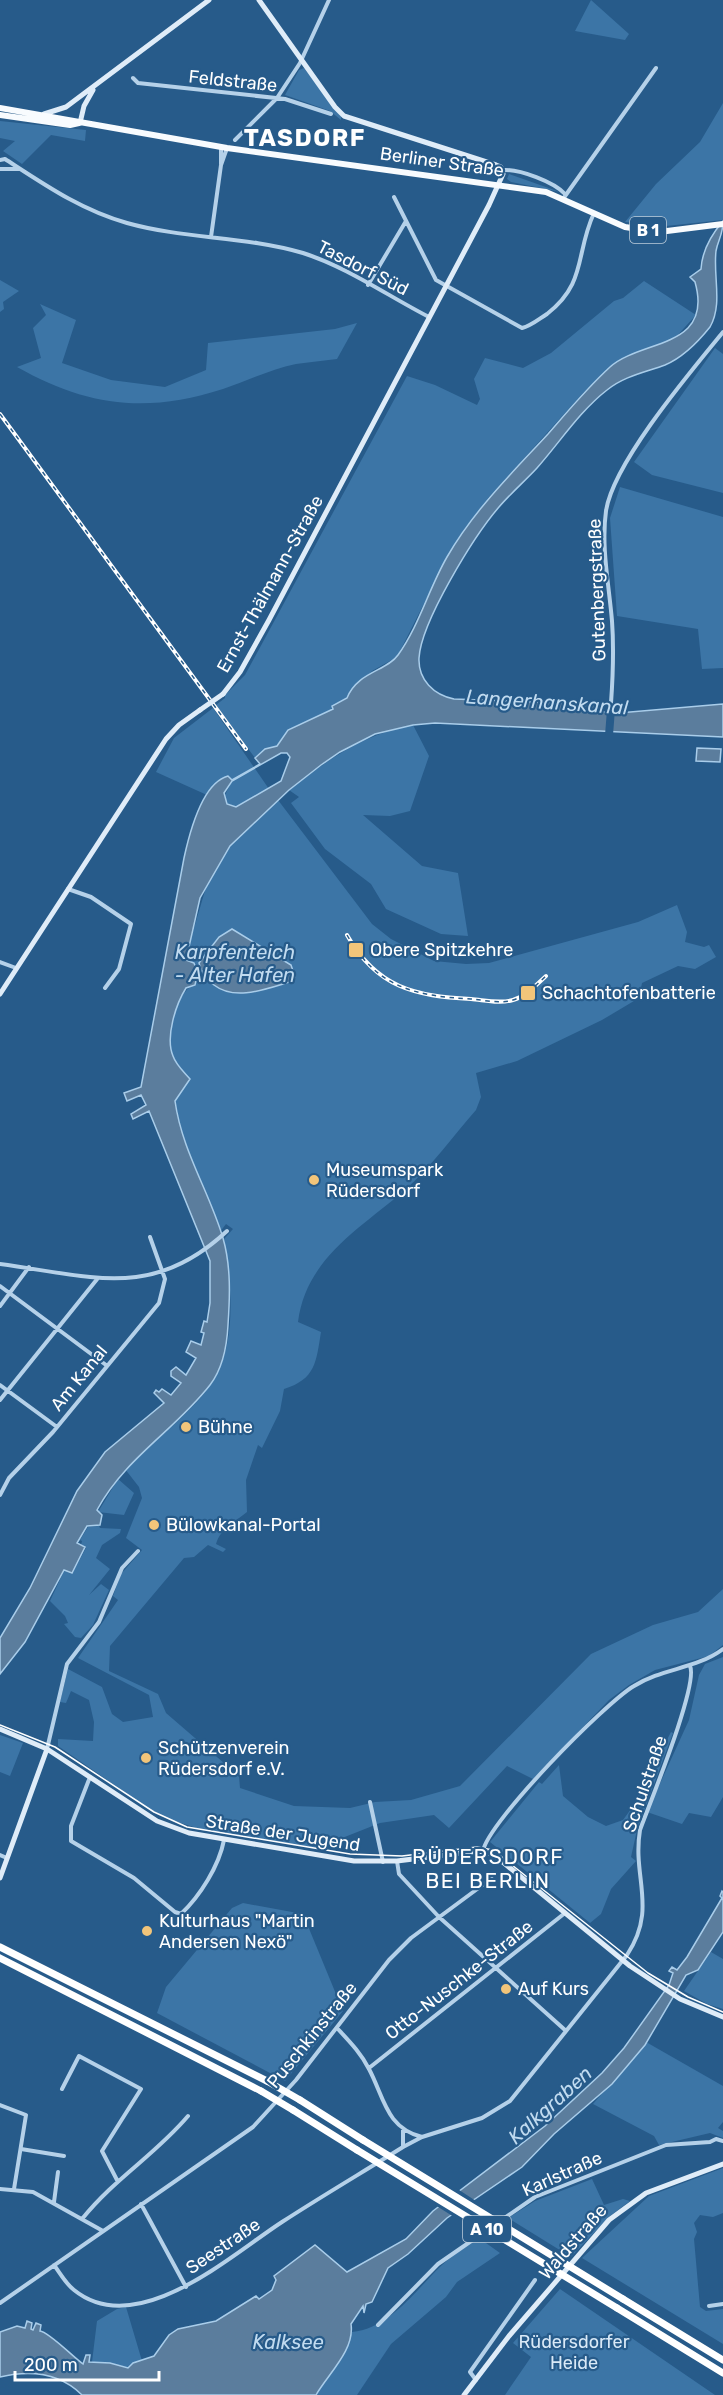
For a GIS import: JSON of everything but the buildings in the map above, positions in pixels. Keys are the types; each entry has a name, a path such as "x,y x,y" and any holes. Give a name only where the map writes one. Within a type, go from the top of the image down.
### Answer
{"highway":[{"name":"A 10","path":"0,1947 267,2081 723,2360"},
{"name":"A 10","path":"0,1958 261,2091 723,2373"}],"main road":[{"path":"44,114 62,109 209,0"},
{"path":"260,0 345,116 496,165 503,170"},
{"path":"80,123 87,100 98,84"},
{"name":"Berliner Straße","path":"0,108 224,147 546,192 564,197 625,227 667,231 723,224"},
{"name":"Berliner Straße","path":"0,115 70,125 80,123"},
{"name":"Ernst-Thälmann-Straße","path":"0,994 170,734 223,694 240,672 500,185 503,170"},
{"name":"Straße der Jugend","path":"0,1729 47,1749 164,1825 189,1833 339,1860 383,1862 483,1851"},
{"path":"0,1878 47,1749"},
{"path":"483,1851 496,1855 630,1966 670,1993 723,2017"},
{"name":"Waldstraße","path":"464,2395 609,2220 646,2193 723,2164"}],"street":[{"path":"235,140 277,98 302,58 329,0"},
{"path":"503,170 515,171 557,186 564,197 656,68"},
{"name":"Feldstraße","path":"133,78 138,83 195,91 277,98 332,114"},
{"path":"211,237 224,147"},
{"name":"Tasdorf Süd","path":"0,160 5,159 63,198 94,212 145,227 304,254 430,318"},
{"path":"0,169 19,169"},
{"path":"394,197 436,280 525,328 567,295 577,275 594,213"},
{"path":"368,285 406,221"},
{"name":"Gutenbergstraße","path":"611,703 614,663 607,569 607,506 622,470 644,435 723,332"},
{"path":"67,889 91,897 131,924 119,969 105,988"},
{"path":"0,962 16,968"},
{"path":"0,1264 98,1278 137,1278 163,1273 202,1253 227,1231"},
{"path":"150,1237 163,1273"},
{"path":"0,1306 29,1268"},
{"name":"Am Kanal","path":"0,1495 9,1478 57,1427 159,1303 164,1292 163,1273"},
{"path":"0,1400 98,1278"},
{"path":"0,1286 106,1365"},
{"path":"0,1385 57,1427"},
{"path":"47,1749 66,1664 99,1622 122,1568 138,1551"},
{"path":"483,1851 488,1838 528,1788 618,1697 661,1672 690,1666 706,1660 723,1649"},
{"name":"Schulstraße","path":"565,2030 633,1946 643,1920 638,1847 640,1830 678,1730 692,1676 690,1666"},
{"path":"90,1777 71,1826 71,1841 124,1871 181,1914 199,1892 214,1868 224,1840"},
{"path":"370,1802 383,1862"},
{"path":"0,1855 7,1858"},
{"path":"397,1861 399,1874 439,1917 565,2030"},
{"name":"Puschkinstraße","path":"2,2302 253,2127 296,2080 389,1960 411,1938 488,1881 494,1873"},
{"name":"Otto-Nuschke-Straße","path":"369,2068 565,1913"},
{"path":"337,2028 354,2045 369,2068 389,2116 403,2130 422,2137"},
{"name":"Seestraße","path":"54,2265 75,2291 111,2305 143,2302 186,2287 281,2222 403,2147 422,2137 482,2118 500,2109 521,2090 565,2030"},
{"path":"62,2089 79,2056 141,2089 102,2151 117,2180"},
{"path":"0,2105 26,2115 14,2189"},
{"path":"82,2218 117,2180 170,2137 188,2115"},
{"path":"403,2130 403,2147"},
{"name":"Karlstraße","path":"378,2325 438,2264 535,2198 666,2145 710,2142 716,2139 723,2141"},
{"path":"21,2149 64,2156"},
{"path":"54,2202 58,2172"},
{"path":"0,2189 33,2192 103,2231"},
{"path":"141,2204 186,2287"},
{"name":"Waldstraße","path":"476,2380 470,2372 535,2280"},
{"path":"0,2295 2,2302"},
{"path":"709,2306 723,2304"}],"green space":[{"path":"591,0 629,34 625,40 575,31"},
{"path":"304,68 341,116 341,120 330,111 285,95 299,70"},
{"path":"723,103 723,220 666,226 625,222 656,184 700,142"},
{"path":"0,121 86,130 85,141 51,135 22,164 3,151 15,141 0,138"},
{"path":"509,174 560,192 511,182 507,179"},
{"path":"0,280 19,291 3,302 4,309 0,312"},
{"path":"644,281 696,315 674,339 613,364 584,392 489,497 465,528 447,558 397,657 372,671 347,698 333,706 334,709 288,730 277,746 265,749 255,758 216,705 245,675 407,376 435,385 477,405 480,399 474,379 485,358 523,368 551,353 614,301 623,298"},
{"path":"40,304 76,320 62,363 111,380 165,387 206,370 208,343 335,329 357,323 337,359 287,366 195,397 168,402 117,402 92,398 67,390 17,367 41,358 33,328 46,315"},
{"path":"715,348 723,354 723,493 652,475 634,462"},
{"path":"620,487 723,517 723,668 702,669 698,629 617,616 610,518"},
{"path":"213,708 269,789 236,807 227,804 224,797 232,781 224,777 207,795 156,772 174,738"},
{"path":"413,725 429,756 410,811 390,816 363,815 422,866 458,873 468,936 441,934 386,909 371,884 325,849 291,803 299,797 289,790 347,749 378,735"},
{"name":"Museumspark Rüdersdorf","path":"278,800 372,924 391,939 434,961 466,964 489,963 638,922 677,905 687,932 685,942 704,947 709,945 716,957 695,969 678,966 642,983 639,998 602,1020 517,1061 476,1073 481,1097 476,1110 424,1171 405,1190 338,1246 312,1280 303,1300 298,1322 321,1332 316,1361 303,1380 284,1389 280,1411 262,1448 258,1445 246,1480 247,1512 224,1530 216,1544 226,1549 223,1552 208,1545 194,1557 184,1558 110,1646 109,1671 158,1694 166,1713 239,1776 240,1788 294,1806 350,1808 375,1802 411,1800 460,1786 591,1654 653,1625 698,1612 723,1589 723,1645 709,1656 655,1670 629,1685 609,1700 533,1779 507,1766 449,1828 434,1815 380,1823 317,1848 200,1829 171,1820 149,1809 58,1746 58,1739 93,1741 94,1722 89,1700 71,1691 66,1703 60,1702 68,1669 102,1687 112,1714 123,1722 153,1717 149,1695 78,1658 118,1600 113,1596 121,1574 142,1550 126,1538 142,1498 139,1487 125,1469 187,1412 208,1388 223,1361 227,1344 230,1327 230,1291 224,1239 233,1229 226,1224 220,1232 184,1143 175,1101 190,1079 172,1056 170,1039 179,1002 183,994 195,984 197,971 194,963 186,960 186,955 207,884 230,846"},
{"path":"118,1479 134,1493 124,1515 98,1512"},
{"path":"99,1526 100,1528 121,1529 120,1533 102,1545 96,1558 110,1569 89,1595 101,1584 109,1590 93,1625 81,1638 75,1637 64,1624 68,1623 65,1616 50,1601 64,1571 72,1574 86,1548 81,1545 80,1540 88,1527"},
{"path":"723,1657 723,1797 711,1817 689,1813 682,1824 647,1812 689,1720 699,1675 705,1664"},
{"path":"671,1732 673,1733 637,1830 631,1857 636,1861 611,1889 601,1914 590,1923 490,1842 539,1782 542,1784 559,1765 563,1796 588,1817 606,1826 623,1820"},
{"path":"0,1735 23,1743 10,1776 0,1772"},
{"path":"243,1903 303,1914 343,2011 285,2081 157,2013 166,1987 232,1908"},
{"path":"711,1952 723,1959 723,2009 707,2004 684,1991"},
{"path":"646,2042 723,2086 723,2122 718,2128 723,2131 723,2138 710,2133 659,2145 654,2136 593,2104"},
{"path":"723,2168 723,2213 713,2217 700,2215 694,2223 697,2232 694,2239 700,2307 706,2311 723,2309 723,2344 582,2258 649,2196"},
{"path":"592,2179 604,2205 623,2199 630,2201 610,2216 571,2257 508,2218 535,2201"},
{"path":"479,2238 500,2253 457,2282 446,2297 391,2344 357,2395 316,2395 346,2349 352,2332 378,2324 390,2316 412,2297 445,2262"},
{"name":"Rüdersdorfer Heide","path":"560,2289 715,2395 505,2395 531,2357 513,2343"},
{"path":"126,2307 142,2361 133,2363 128,2368 92,2362 97,2321 117,2309"}],"water":[{"name":"Karpfenteich - Alter Hafen","path":"723,221 715,261 716,309 710,327 678,358 621,381 597,398 537,468 499,507 488,520 450,580 422,642 419,666 424,680 434,690 454,699 593,704 607,714 723,704 723,737 435,723 413,725 375,734 340,752 289,790 230,846 200,898 186,960 194,963 197,971 201,970 199,963 219,937 232,929 291,965 295,977 293,981 263,990 232,993 214,985 206,979 202,971 198,972 195,985 186,988 182,995 171,1030 173,1056 190,1079 175,1101 178,1119 223,1238 227,1259 229,1303 224,1356 210,1385 182,1416 136,1459 108,1492 97,1510 102,1515 100,1525 87,1526 77,1543 85,1547 72,1573 64,1570 25,1642 0,1674 0,1638 30,1588 77,1491 105,1452 164,1403 154,1393 156,1390 159,1392 162,1389 171,1395 181,1383 171,1376 171,1371 176,1367 186,1375 196,1358 186,1352 191,1341 201,1345 204,1333 201,1332 204,1321 207,1322 210,1303 210,1261 149,1111 133,1119 131,1114 146,1105 141,1095 127,1101 124,1093 141,1087 184,858 198,811 211,789 219,781 228,776 232,780 260,764 255,758 265,749 277,746 288,730 333,709 332,706 347,698 352,689 365,677 387,665 398,655 412,632 447,557 469,523 494,492 610,367 623,358 671,339 685,331 694,320 698,304 695,282 690,277 701,269 705,250","holes":["281,753 287,753 290,757 281,781 236,807 227,804 224,793 232,781"]},
{"path":"697,748 721,749 720,762 696,761"},
{"name":"Kalksee","path":"722,1891 723,1932 698,1970 686,1975 645,2045 612,2084 554,2134 522,2167 447,2218 408,2254 388,2268 372,2302 366,2304 364,2313 363,2306 351,2324 351,2334 345,2352 316,2395 82,2395 64,2382 44,2375 22,2374 0,2377 0,2332 17,2326 25,2328 27,2321 32,2323 31,2329 33,2330 36,2323 41,2325 40,2331 55,2340 83,2364 86,2355 90,2355 89,2362 110,2363 128,2368 133,2363 154,2356 169,2335 178,2329 216,2321 256,2296 259,2299 272,2290 276,2280 274,2276 315,2245 347,2272 406,2239 433,2211 545,2126 602,2073 624,2048 669,1985 673,1973 669,1971 672,1967 677,1970 687,1957 722,1898 720,1896"}],"pier":[{"path":"615,709 613,735 605,735 607,710"},
{"path":"456,2188 476,2201 454,2217 435,2205"}],"tram line":[{"path":"0,1725 55,1747 154,1812 187,1827 350,1854 402,1856 477,1847 493,1850 648,1973 688,1997 723,2012"}],"railway":[{"path":"0,414 246,749"},
{"path":"347,935 371,967 385,978 399,986 432,995 503,1002 527,993 546,976"}],"place":[{"name":"Obere Spitzkehre","path":"356,950"},
{"name":"Schachtofenbatterie","path":"528,993"},
{"name":"Museumspark Rüdersdorf","path":"314,1180"},
{"name":"Bühne","path":"186,1427"},
{"name":"Bülowkanal-Portal","path":"154,1525"},
{"name":"Schützenverein Rüdersdorf e.V.","path":"146,1758"},
{"name":"Kulturhaus \"Martin Andersen Nexö\"","path":"147,1931"},
{"name":"Auf Kurs","path":"506,1989"}],"district":[{"name":"TASDORF","path":"305,138"},
{"name":"RÜDERSDORF BEI BERLIN","path":"488,1868"}],"water label":[{"name":"Langerhanskanal","path":"547,702"},
{"name":"Kalkgraben","path":"550,2105"}]}
